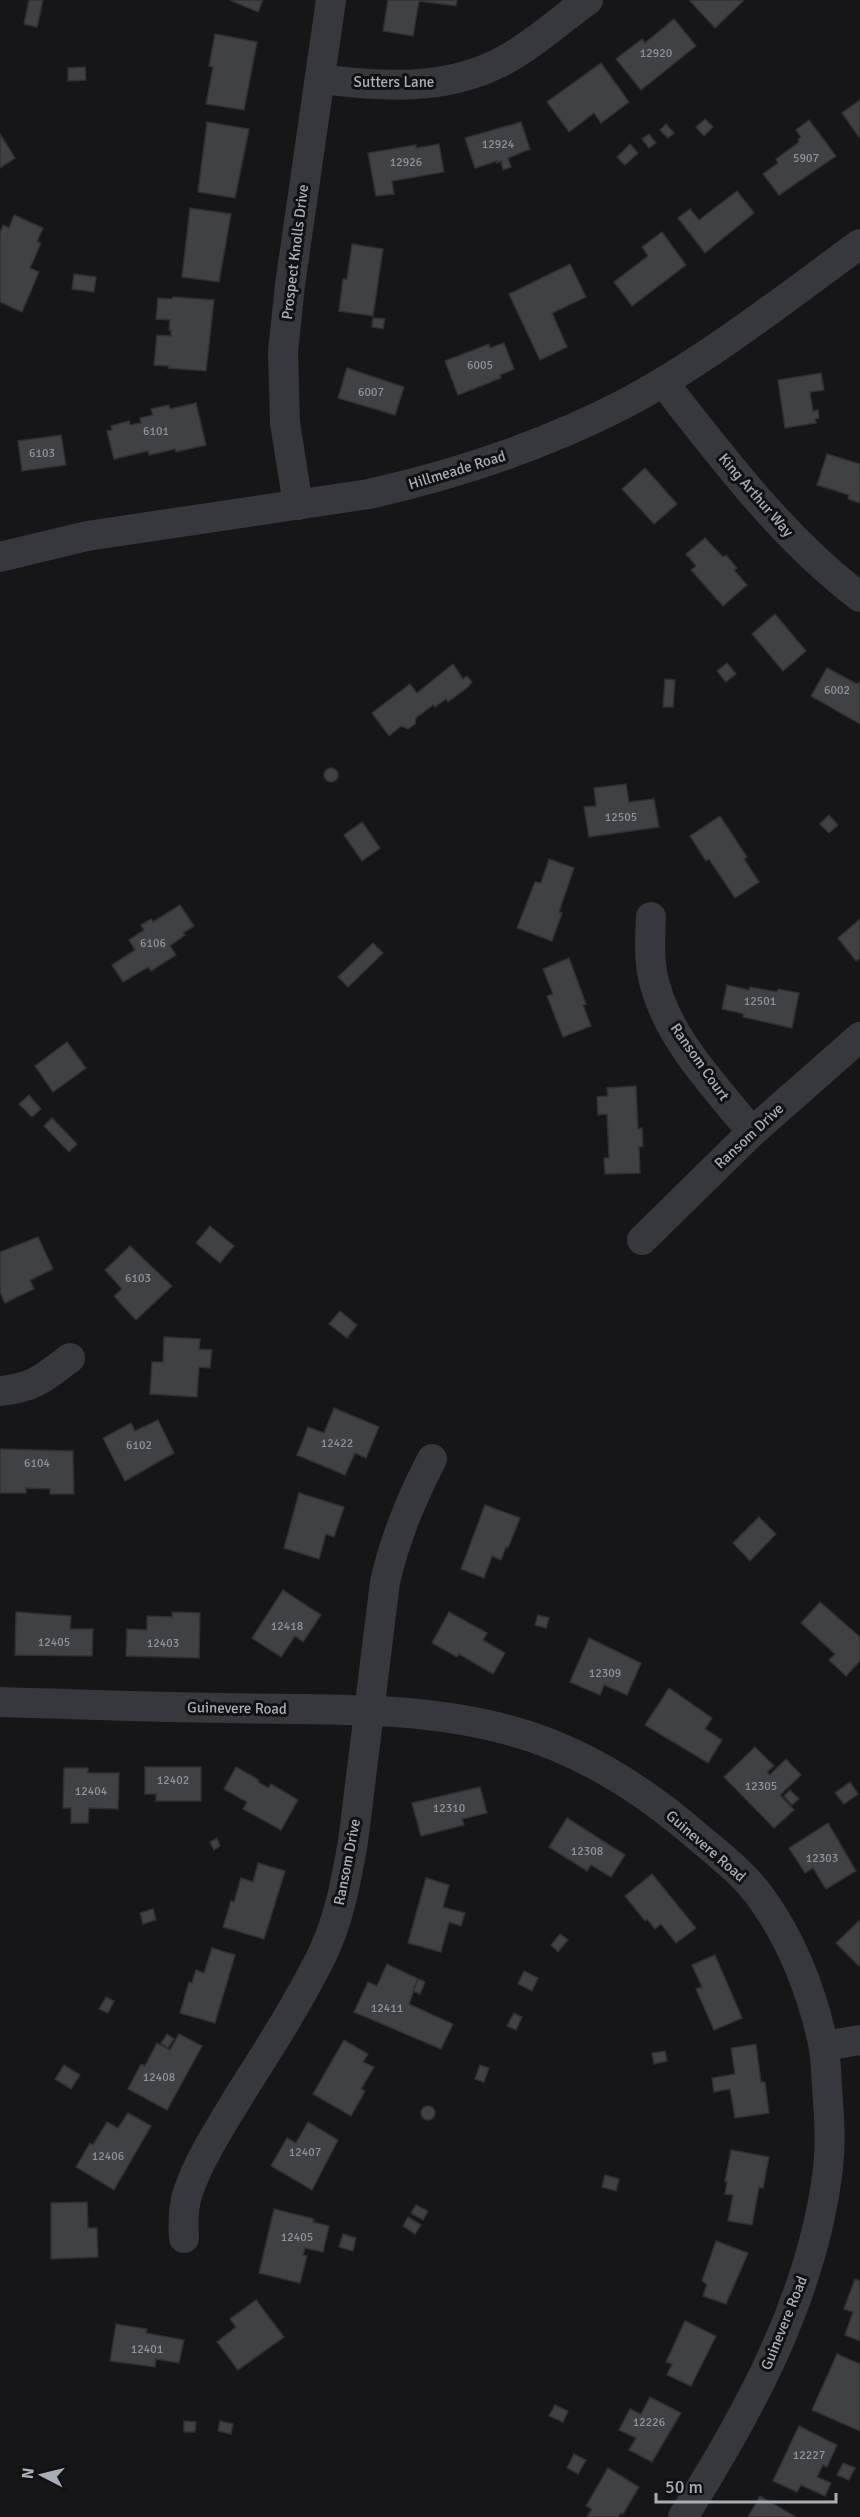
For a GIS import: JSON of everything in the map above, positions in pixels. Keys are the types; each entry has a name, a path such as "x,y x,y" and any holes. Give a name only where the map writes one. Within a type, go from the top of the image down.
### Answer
{"street":[{"name":"Prospect Knolls Drive","path":"298,505 285,423 283,352 290,285 331,0"},
{"name":"Sutters Lane","path":"321,79 381,86 416,85 458,78 503,61 588,0"},
{"name":"Hillmeade Road","path":"0,557 87,536 359,496 412,485 516,453 586,422 663,382 860,244"},
{"name":"King Arthur Way","path":"663,382 730,467 788,533 840,582 860,597"},
{"name":"Ransom Court","path":"651,917 652,971 666,1012 685,1047 752,1132"},
{"name":"Ransom Drive","path":"642,1240 752,1132 860,1037"},
{"path":"0,1391 26,1387 44,1378 70,1358"},
{"name":"Ransom Drive","path":"184,2238 185,2205 195,2175 224,2121 304,1990 323,1954 335,1922 351,1852 371,1710 376,1641 391,1556 405,1516 432,1459"},
{"name":"Guinevere Road","path":"0,1702 371,1710 455,1718 513,1731 540,1740 597,1767 673,1815 742,1876 761,1898 803,1977 824,2046 830,2127 828,2166 815,2235 803,2278 758,2387 734,2434 683,2517"},
{"path":"824,2046 860,2040"}],"building":[{"path":"29,0 43,0 37,27 24,24"},
{"path":"230,0 263,0 258,12"},
{"path":"388,0 457,0 456,6 419,1 413,36 383,31"},
{"path":"691,0 744,0 715,28"},
{"path":"674,19 696,46 641,90 616,59 642,39 645,43"},
{"path":"215,34 257,42 244,110 206,104 213,67 209,66"},
{"path":"601,63 629,102 601,123 594,113 569,132 547,102"},
{"path":"85,67 86,80 68,81 68,68"},
{"path":"860,100 860,136 859,137 842,113"},
{"path":"705,119 713,127 704,136 696,127"},
{"path":"809,120 836,156 779,195 763,174 778,163 776,159 799,142 798,139 801,137 796,130"},
{"path":"207,122 249,129 235,198 198,192"},
{"path":"521,122 530,149 508,158 511,167 503,170 501,161 475,168 465,138"},
{"path":"666,124 674,133 668,138 660,130"},
{"path":"0,134 15,158 0,168"},
{"path":"649,134 656,143 649,148 642,139"},
{"path":"439,144 444,172 392,181 394,194 376,196 368,153 416,145 416,148"},
{"path":"630,144 638,153 625,165 617,157"},
{"path":"737,191 754,213 705,253 678,218 690,209 699,220"},
{"path":"190,208 231,214 219,282 182,277"},
{"path":"14,215 43,228 37,242 41,243 30,268 39,272 22,312 0,302 0,233 3,225 9,228"},
{"path":"662,232 686,265 632,306 614,282 648,256 642,247"},
{"path":"352,244 383,249 373,316 339,311 343,279 347,279"},
{"path":"570,264 586,297 552,313 567,347 540,360 509,294"},
{"path":"74,274 96,277 94,292 72,289"},
{"path":"173,297 214,300 206,371 154,365 157,335 171,336 170,320 156,319 158,298 172,299"},
{"path":"373,318 385,319 383,329 372,327"},
{"path":"504,343 514,369 500,375 501,378 458,395 445,361 489,344 490,348"},
{"path":"347,368 404,387 395,415 338,398"},
{"path":"821,373 824,390 810,392 813,411 818,410 819,418 815,419 816,423 785,428 778,380"},
{"path":"196,403 206,445 149,455 148,451 114,459 107,431 112,430 111,426 129,421 130,425 141,423 140,418 153,415 151,409 169,405 170,409"},
{"path":"61,435 66,465 22,471 18,441"},
{"path":"827,454 860,464 860,503 848,499 849,495 817,485"},
{"path":"645,468 677,504 654,524 622,489"},
{"path":"705,538 723,557 726,555 737,568 734,570 747,585 723,606 691,570 696,566 686,554"},
{"path":"775,614 806,651 783,671 752,634"},
{"path":"727,663 736,674 726,682 717,671"},
{"path":"453,664 463,679 467,676 472,682 468,687 448,702 446,699 435,707 433,705 416,718 415,724 408,729 401,726 389,736 372,713 410,684 417,693"},
{"path":"827,668 857,684 860,682 860,724 811,696"},
{"path":"665,679 675,680 673,707 663,707"},
{"path":"331,768 336,770 338,775 336,780 331,782 326,780 324,775 326,770"},
{"path":"626,784 629,802 654,799 659,827 589,837 584,807 596,806 594,788"},
{"path":"829,815 838,825 829,833 820,824"},
{"path":"720,816 747,857 744,859 759,882 735,898 709,859 706,861 690,836"},
{"path":"362,822 380,848 362,861 344,835"},
{"path":"549,859 574,868 552,941 517,928 535,882 541,883"},
{"path":"180,905 194,926 170,946 176,955 151,971 148,967 123,982 112,965 135,950 129,940 144,930 141,925 151,919 153,922"},
{"path":"860,919 860,958 856,961 838,938"},
{"path":"373,943 383,953 348,987 338,977"},
{"path":"569,958 586,1004 583,1005 591,1026 563,1037 547,996 553,994 543,969"},
{"path":"727,985 749,990 750,987 799,993 792,1028 743,1017 744,1014 722,1009"},
{"path":"67,1042 86,1068 53,1092 35,1066"},
{"path":"636,1086 638,1129 642,1128 643,1146 639,1147 640,1173 605,1174 604,1158 609,1158 607,1114 598,1115 597,1097 608,1096 607,1088"},
{"path":"29,1095 41,1109 32,1117 19,1104"},
{"path":"52,1118 77,1144 69,1152 44,1126"},
{"path":"210,1226 234,1246 220,1263 196,1243"},
{"path":"38,1237 53,1269 30,1280 34,1289 5,1303 0,1292 0,1252"},
{"path":"130,1246 172,1286 136,1320 114,1296 122,1289 105,1270"},
{"path":"340,1311 357,1325 347,1338 329,1324"},
{"path":"164,1337 200,1339 199,1349 212,1350 210,1368 199,1367 197,1397 150,1394 152,1362 163,1362"},
{"path":"334,1408 379,1427 366,1458 355,1453 345,1475 297,1455 308,1427 324,1433"},
{"path":"158,1420 174,1453 125,1481 103,1438 131,1423 135,1431"},
{"path":"0,1449 73,1451 74,1494 50,1494 50,1489 26,1488 26,1493 0,1493"},
{"path":"299,1493 344,1507 334,1537 326,1534 319,1559 284,1548"},
{"path":"485,1505 520,1518 501,1560 492,1556 484,1578 461,1569"},
{"path":"759,1517 776,1534 750,1561 733,1543"},
{"path":"283,1590 321,1615 303,1642 295,1636 281,1657 252,1638"},
{"path":"820,1602 860,1637 860,1661 846,1676 829,1660 835,1654 801,1623"},
{"path":"16,1612 71,1616 70,1629 93,1629 92,1656 15,1655"},
{"path":"172,1612 200,1613 199,1658 126,1656 127,1629 147,1630 147,1616 172,1617"},
{"path":"449,1612 487,1633 483,1640 505,1653 493,1674 459,1654 457,1657 432,1643"},
{"path":"538,1615 549,1618 546,1628 535,1625"},
{"path":"589,1638 641,1663 627,1695 604,1685 600,1695 570,1682"},
{"path":"669,1688 712,1718 705,1729 722,1740 708,1763 645,1725"},
{"path":"755,1747 774,1766 767,1772 770,1775 786,1759 801,1775 780,1795 794,1810 774,1828 724,1777"},
{"path":"145,1767 201,1767 201,1801 156,1801 156,1794 145,1794"},
{"path":"236,1767 268,1788 271,1784 298,1800 281,1830 243,1809 247,1802 224,1789"},
{"path":"64,1768 88,1768 88,1773 119,1773 118,1809 89,1808 88,1823 71,1823 71,1808 63,1808"},
{"path":"850,1782 858,1794 844,1804 835,1793"},
{"path":"480,1787 487,1813 462,1819 464,1825 421,1836 412,1803"},
{"path":"790,1790 799,1799 792,1805 784,1796"},
{"path":"567,1818 625,1855 611,1877 591,1865 587,1871 549,1847"},
{"path":"828,1823 856,1871 826,1889 813,1868 805,1873 789,1848"},
{"path":"217,1838 220,1846 214,1850 210,1842"},
{"path":"258,1863 285,1871 264,1939 223,1927 241,1878 253,1882"},
{"path":"652,1874 696,1928 676,1943 661,1924 655,1929 647,1919 645,1921 625,1896"},
{"path":"426,1878 449,1885 443,1907 465,1913 461,1926 449,1922 441,1952 408,1943"},
{"path":"153,1909 156,1920 143,1924 140,1913"},
{"path":"860,1920 860,1965 859,1966 836,1943"},
{"path":"560,1934 568,1940 558,1952 551,1945"},
{"path":"212,1948 235,1955 215,2023 180,2013 189,1982 192,1983 196,1970 204,1973"},
{"path":"715,1955 742,2018 714,2030 696,1989 702,1987 692,1965"},
{"path":"387,1964 418,1979 409,2004 453,2024 441,2049 354,2012 368,1982 377,1986"},
{"path":"524,1971 538,1978 532,1991 518,1984"},
{"path":"418,1979 425,1982 420,1994 413,1991"},
{"path":"106,1997 114,2001 108,2013 99,2009"},
{"path":"514,2013 522,2017 516,2030 507,2026"},
{"path":"167,2034 174,2039 168,2048 161,2043"},
{"path":"179,2034 202,2046 167,2110 128,2089 141,2064 145,2066 157,2043 170,2050"},
{"path":"344,2040 368,2054 363,2062 374,2067 361,2089 365,2091 351,2116 313,2094"},
{"path":"756,2044 761,2082 765,2082 769,2113 735,2118 730,2089 714,2092 712,2078 735,2074 731,2048"},
{"path":"665,2051 667,2061 654,2064 652,2053"},
{"path":"64,2065 80,2075 71,2089 55,2079"},
{"path":"480,2065 489,2068 484,2082 475,2079"},
{"path":"428,2106 433,2108 435,2113 433,2118 428,2120 423,2118 421,2113 423,2108"},
{"path":"128,2113 151,2126 114,2190 76,2167 90,2143 93,2145 107,2122 118,2128"},
{"path":"308,2122 338,2140 312,2190 271,2166 287,2138 296,2143"},
{"path":"731,2150 769,2157 763,2188 759,2187 752,2225 728,2221 733,2195 725,2194 727,2182 725,2181"},
{"path":"605,2175 619,2179 616,2191 602,2187"},
{"path":"87,2202 88,2228 97,2228 98,2257 51,2259 51,2203"},
{"path":"416,2205 428,2211 423,2220 411,2213"},
{"path":"274,2209 314,2219 313,2222 329,2226 323,2252 305,2248 303,2255 307,2256 300,2283 259,2273"},
{"path":"408,2217 421,2225 415,2234 403,2226"},
{"path":"343,2234 356,2238 353,2251 339,2247"},
{"path":"716,2241 748,2253 726,2304 703,2296 707,2284 702,2281"},
{"path":"855,2279 860,2281 860,2341 845,2335 853,2312 844,2309"},
{"path":"256,2300 284,2337 238,2370 217,2342 236,2327 230,2319"},
{"path":"685,2321 716,2336 691,2386 667,2375 672,2364 666,2362"},
{"path":"116,2324 147,2329 146,2333 184,2340 179,2363 156,2359 155,2367 110,2361"},
{"path":"837,2354 860,2364 860,2431 812,2410"},
{"path":"650,2397 681,2413 652,2462 629,2450 636,2438 619,2430 630,2409 641,2414"},
{"path":"555,2405 568,2411 563,2422 549,2416"},
{"path":"184,2421 196,2422 195,2432 184,2432"},
{"path":"220,2421 233,2424 231,2434 218,2431"},
{"path":"799,2426 837,2445 827,2467 823,2465 817,2477 831,2483 825,2496 801,2485 797,2492 773,2481"},
{"path":"574,2454 586,2460 578,2474 567,2468"},
{"path":"843,2463 855,2468 849,2480 837,2475"},
{"path":"608,2468 639,2487 623,2514 621,2513 618,2517 587,2517 592,2509 586,2506"},
{"path":"760,2496 796,2517 748,2517"}]}
